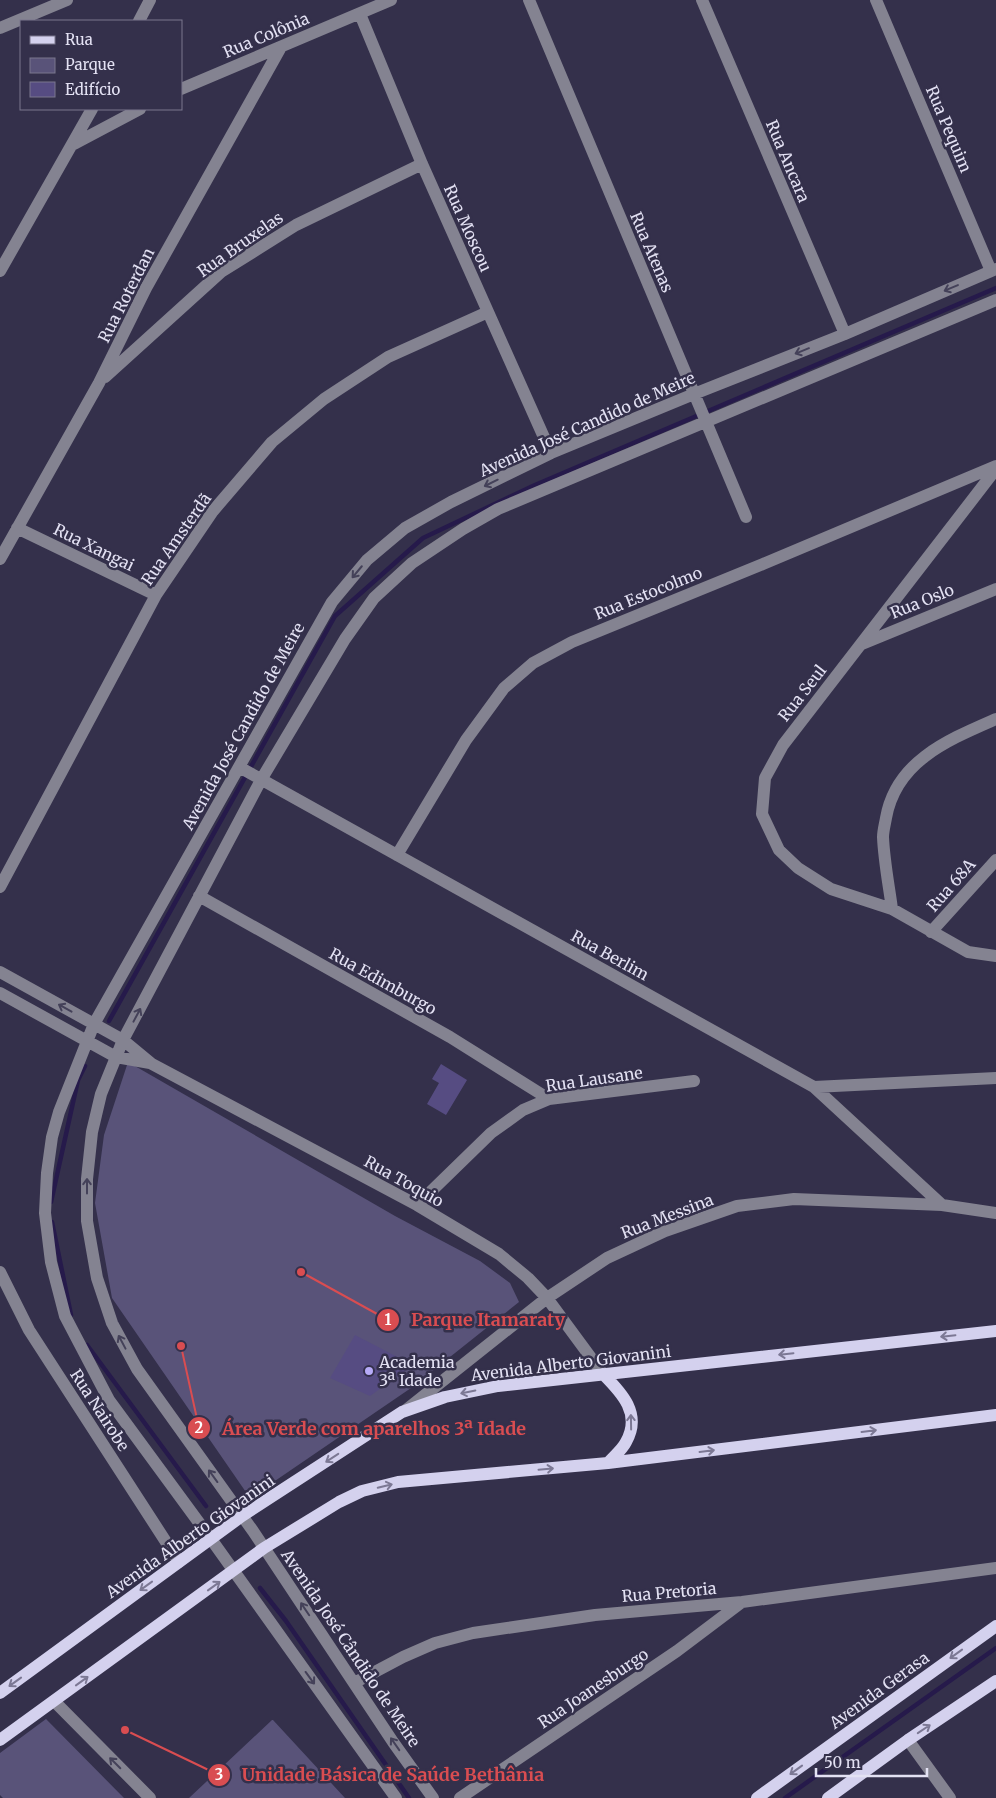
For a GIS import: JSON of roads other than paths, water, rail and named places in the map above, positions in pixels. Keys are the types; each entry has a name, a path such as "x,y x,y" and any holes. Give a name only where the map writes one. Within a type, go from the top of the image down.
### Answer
{"main road":[{"name":"Avenida Alberto Giovanini","path":"0,1693 242,1516 402,1412 445,1397 498,1386 996,1331"},
{"path":"603,1374 622,1392 631,1412 632,1430 625,1443 608,1463"},
{"path":"0,1740 264,1548 339,1502 362,1491 398,1482 608,1463 996,1415"},
{"name":"Avenida Gerasa","path":"757,1798 996,1626"},
{"path":"828,1798 908,1740 996,1681"}],"street":[{"path":"0,28 68,0"},
{"path":"140,20 150,0"},
{"name":"Rua Colônia","path":"182,89 391,0"},
{"name":"Rua Atenas","path":"529,0 746,517"},
{"name":"Rua Ancara","path":"702,0 845,334"},
{"name":"Rua Pequim","path":"876,0 994,270"},
{"name":"Rua Moscou","path":"360,14 422,164 551,453"},
{"name":"Rua Roterdan","path":"0,559 99,383 146,288 281,47"},
{"path":"0,271 74,144 91,110"},
{"path":"74,144 138,110"},
{"name":"Rua Bruxelas","path":"99,383 221,272 296,225 422,164"},
{"name":"Avenida José Candido de Meire","path":"211,1538 109,1400 65,1316 51,1262 45,1213 47,1173 52,1138 59,1112 94,1024 251,773 374,598 412,563 498,509 700,409 845,334 994,270"},
{"name":"Avenida José Candido de Meire","path":"242,1516 136,1370 112,1323 97,1278 87,1222 87,1179 92,1132 101,1094 123,1040 198,896 251,773 332,602 367,560 405,528 451,502 551,453 700,409 996,300"},
{"name":"Rua Amsterdã","path":"0,887 156,595 213,510 272,442 324,399 388,357 488,312"},
{"name":"Rua Seul","path":"996,467 783,745 765,778 762,814 779,850 798,868 831,889 892,909 968,952 996,956"},
{"name":"Rua Estocolmo","path":"397,855 466,740 504,688 533,663 572,642 996,467"},
{"name":"Rua Xangai","path":"17,528 156,595"},
{"name":"Rua Oslo","path":"861,644 996,589"},
{"path":"892,909 883,836 888,805 900,780 919,760 949,740 996,719"},
{"name":"Rua Berlim","path":"251,773 814,1087 942,1206"},
{"name":"Rua 68A","path":"931,932 996,860"},
{"name":"Rua Edimburgo","path":"198,896 450,1037 549,1099"},
{"name":"Rua Toquio","path":"0,972 123,1040 152,1064 417,1206 499,1254 528,1278 548,1298 603,1374"},
{"name":"Rua Toquio","path":"0,993 116,1057 152,1064"},
{"path":"814,1087 996,1078"},
{"name":"Rua Lausane","path":"417,1206 491,1132 523,1110 549,1099 694,1081"},
{"name":"Rua Messina","path":"402,1412 548,1298 607,1258 665,1231 737,1206 794,1199 942,1206 996,1213"},
{"name":"Rua Nairobe","path":"0,1272 29,1330 179,1562"},
{"name":"Avenida José Cândido de Meire","path":"242,1516 393,1742 433,1798"},
{"path":"211,1538 396,1798"},
{"name":"Rua Pretoria","path":"354,1683 403,1657 435,1643 473,1633 595,1615 742,1602 996,1568"},
{"name":"Rua Joanesburgo","path":"460,1798 677,1651 742,1602"},
{"path":"54,1701 150,1798"},
{"path":"908,1740 950,1798"}],"waterway":[{"path":"109,1021 335,616 423,538 535,485 996,288"},
{"path":"51,1202 78,1080 85,1066"},
{"path":"52,1222 71,1315"},
{"path":"87,1345 206,1506"},
{"path":"260,1588 286,1621 409,1798"},
{"path":"785,1798 996,1648"}],"place":[{"name":"Parque Itamaraty","path":"301,1272"},
{"name":"Área Verde com aparelhos 3ª Idade","path":"181,1346"},
{"name":"Academia 3ª Idade","path":"369,1371"},
{"name":"Unidade Básica de Saúde Bethânia","path":"125,1730"}]}
